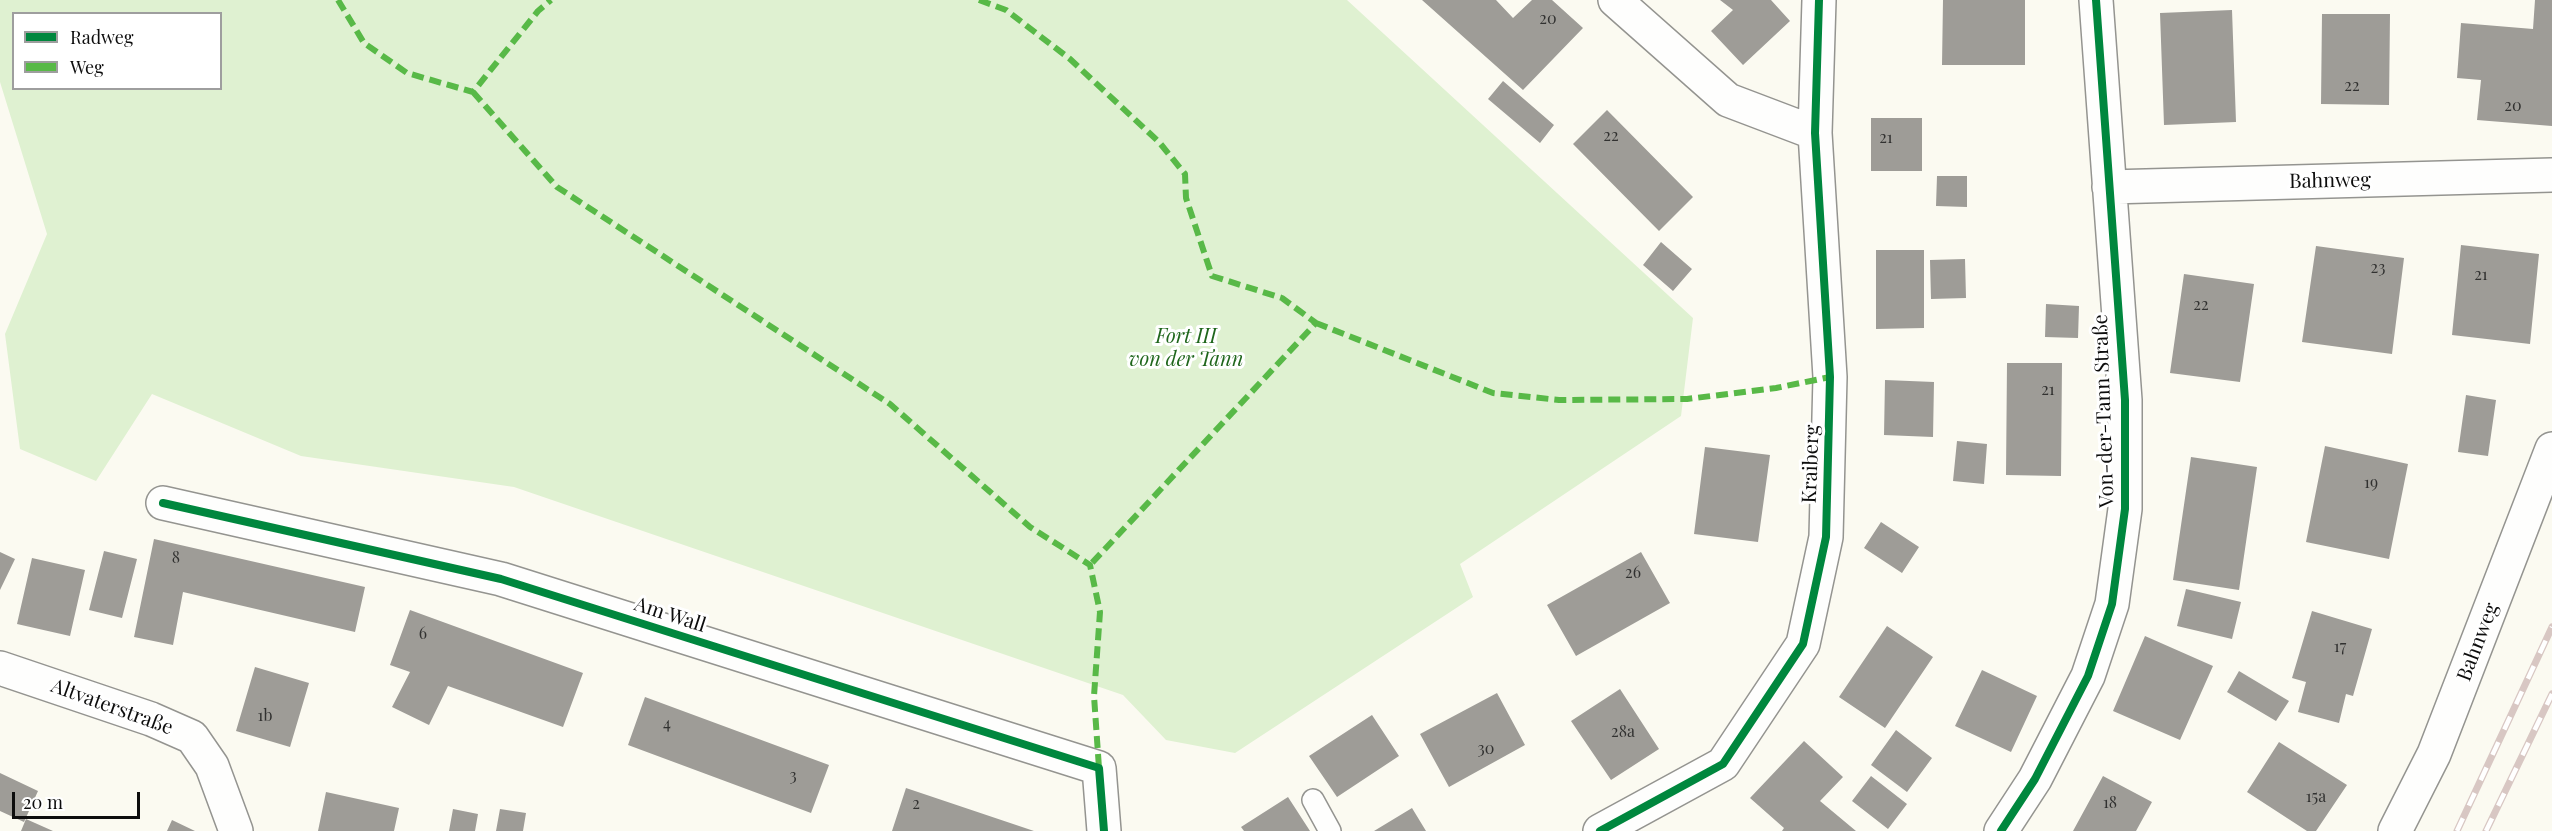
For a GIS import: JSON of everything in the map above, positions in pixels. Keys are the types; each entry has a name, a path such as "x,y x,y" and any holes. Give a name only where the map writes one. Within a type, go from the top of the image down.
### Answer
{"street":[{"path":"1615,0 1728,100 1815,133"},
{"name":"Kraiberg","path":"1600,831 1723,764 1803,644 1826,537 1830,377 1815,133 1819,0"},
{"name":"Von-der-Tann Straße","path":"2001,831 2035,779 2088,676 2112,604 2125,508 2125,400 2096,0"},
{"name":"Bahnweg","path":"2109,187 2552,176"},
{"name":"Bahnweg","path":"2395,831 2434,754 2552,448"},
{"name":"Am Wall","path":"163,504 501,579 1099,768 1104,831"},
{"name":"Altvaterstraße","path":"0,668 151,719 192,737 212,766 236,831"}],"lane":[{"path":"1313,800 1330,831"}],"green space":[{"name":"Fort III von der Tann","path":"0,0 1347,0 1693,318 1681,416 1460,564 1473,597 1235,753 1166,740 1123,695 514,487 301,456 152,394 96,481 20,449 5,334 47,234 0,82"}],"building":[{"path":"1422,0 1496,0 1513,18 1532,0 1552,0 1583,28 1523,90"},
{"path":"1720,0 1771,0 1790,21 1743,65 1711,31 1733,10"},
{"path":"1943,0 2025,0 2025,65 1942,65"},
{"path":"2535,0 2552,0 2552,126 2477,120 2481,80 2457,78 2461,23 2533,29"},
{"path":"2232,10 2236,122 2164,125 2160,13"},
{"path":"2322,14 2390,14 2389,105 2321,104"},
{"path":"1503,81 1554,125 1540,143 1488,99"},
{"path":"1607,110 1693,197 1659,231 1573,144"},
{"path":"1871,118 1922,118 1922,171 1871,171"},
{"path":"1937,176 1967,176 1967,207 1936,206"},
{"path":"1661,242 1692,269 1673,291 1643,265"},
{"path":"2461,245 2539,254 2530,344 2452,335"},
{"path":"2316,246 2404,258 2392,354 2302,342"},
{"path":"1876,250 1924,250 1924,328 1876,329"},
{"path":"1965,259 1966,298 1931,299 1930,260"},
{"path":"2184,274 2254,284 2240,382 2170,373"},
{"path":"2046,304 2079,306 2078,338 2045,337"},
{"path":"2007,363 2062,363 2061,476 2006,475"},
{"path":"1885,380 1934,382 1933,437 1884,435"},
{"path":"2466,395 2496,400 2488,456 2458,452"},
{"path":"1957,441 1987,444 1984,484 1953,481"},
{"path":"2325,446 2408,464 2389,559 2306,542"},
{"path":"1705,447 1770,455 1758,542 1694,534"},
{"path":"2191,457 2257,467 2239,590 2173,580"},
{"path":"1881,522 1919,547 1902,573 1864,548"},
{"path":"154,539 365,587 355,632 183,592 173,645 134,637"},
{"path":"104,551 137,559 122,618 89,610"},
{"path":"0,552 15,559 0,590"},
{"path":"1641,552 1670,603 1576,656 1547,605"},
{"path":"32,558 85,570 70,636 17,624"},
{"path":"2186,589 2241,602 2232,639 2177,626"},
{"path":"410,610 583,673 563,727 448,686 429,725 392,707 410,672 390,665"},
{"path":"2312,611 2372,629 2353,696 2346,694 2339,723 2298,712 2306,682 2292,678"},
{"path":"1887,626 1933,657 1885,728 1839,697"},
{"path":"2145,636 2213,666 2180,740 2113,711"},
{"path":"255,667 309,683 290,747 236,731"},
{"path":"1982,670 2037,696 2011,752 1955,726"},
{"path":"2239,671 2289,701 2276,721 2227,692"},
{"path":"1620,689 1659,749 1611,780 1571,721"},
{"path":"1497,693 1525,745 1449,787 1420,734"},
{"path":"645,697 829,765 811,813 628,745"},
{"path":"1372,715 1399,756 1337,797 1309,756"},
{"path":"1896,730 1932,758 1907,792 1871,765"},
{"path":"1804,741 1843,777 1820,801 1856,831 1782,831 1784,828 1750,798"},
{"path":"2279,742 2347,785 2316,831 2307,831 2247,792"},
{"path":"0,773 38,791 24,822 0,811"},
{"path":"1871,776 1907,804 1888,829 1852,801"},
{"path":"2103,776 2152,802 2136,831 2073,831"},
{"path":"906,788 1034,831 892,831"},
{"path":"326,792 399,808 394,831 318,831"},
{"path":"1288,797 1310,831 1244,831 1241,827"},
{"path":"1412,808 1426,831 1374,831"},
{"path":"453,809 478,814 475,831 449,831"},
{"path":"500,809 526,813 523,831 496,831"},
{"path":"26,819 53,831 21,831"},
{"path":"172,820 195,831 167,831"}],"railway":[{"path":"2457,831 2552,627"},
{"path":"2486,831 2552,694"}],"marked path":[{"path":"338,0 364,43 407,73 473,92 538,11 551,0"},
{"path":"979,0 1006,10 1070,59 1159,142 1185,174 1186,198 1212,276 1282,298 1316,323 1090,565"},
{"path":"473,92 557,187 890,404 1030,527 1090,565 1100,612 1094,696 1099,768"},
{"path":"1316,323 1493,393 1559,400 1687,399 1776,388 1830,377"}],"cycle path":[{"path":"1600,831 1723,764 1803,644 1826,537 1830,377 1815,133 1819,0"},
{"path":"2001,831 2035,779 2088,676 2112,604 2125,509 2125,400 2096,0"},
{"path":"163,503 501,579 1099,768 1104,831"}]}
